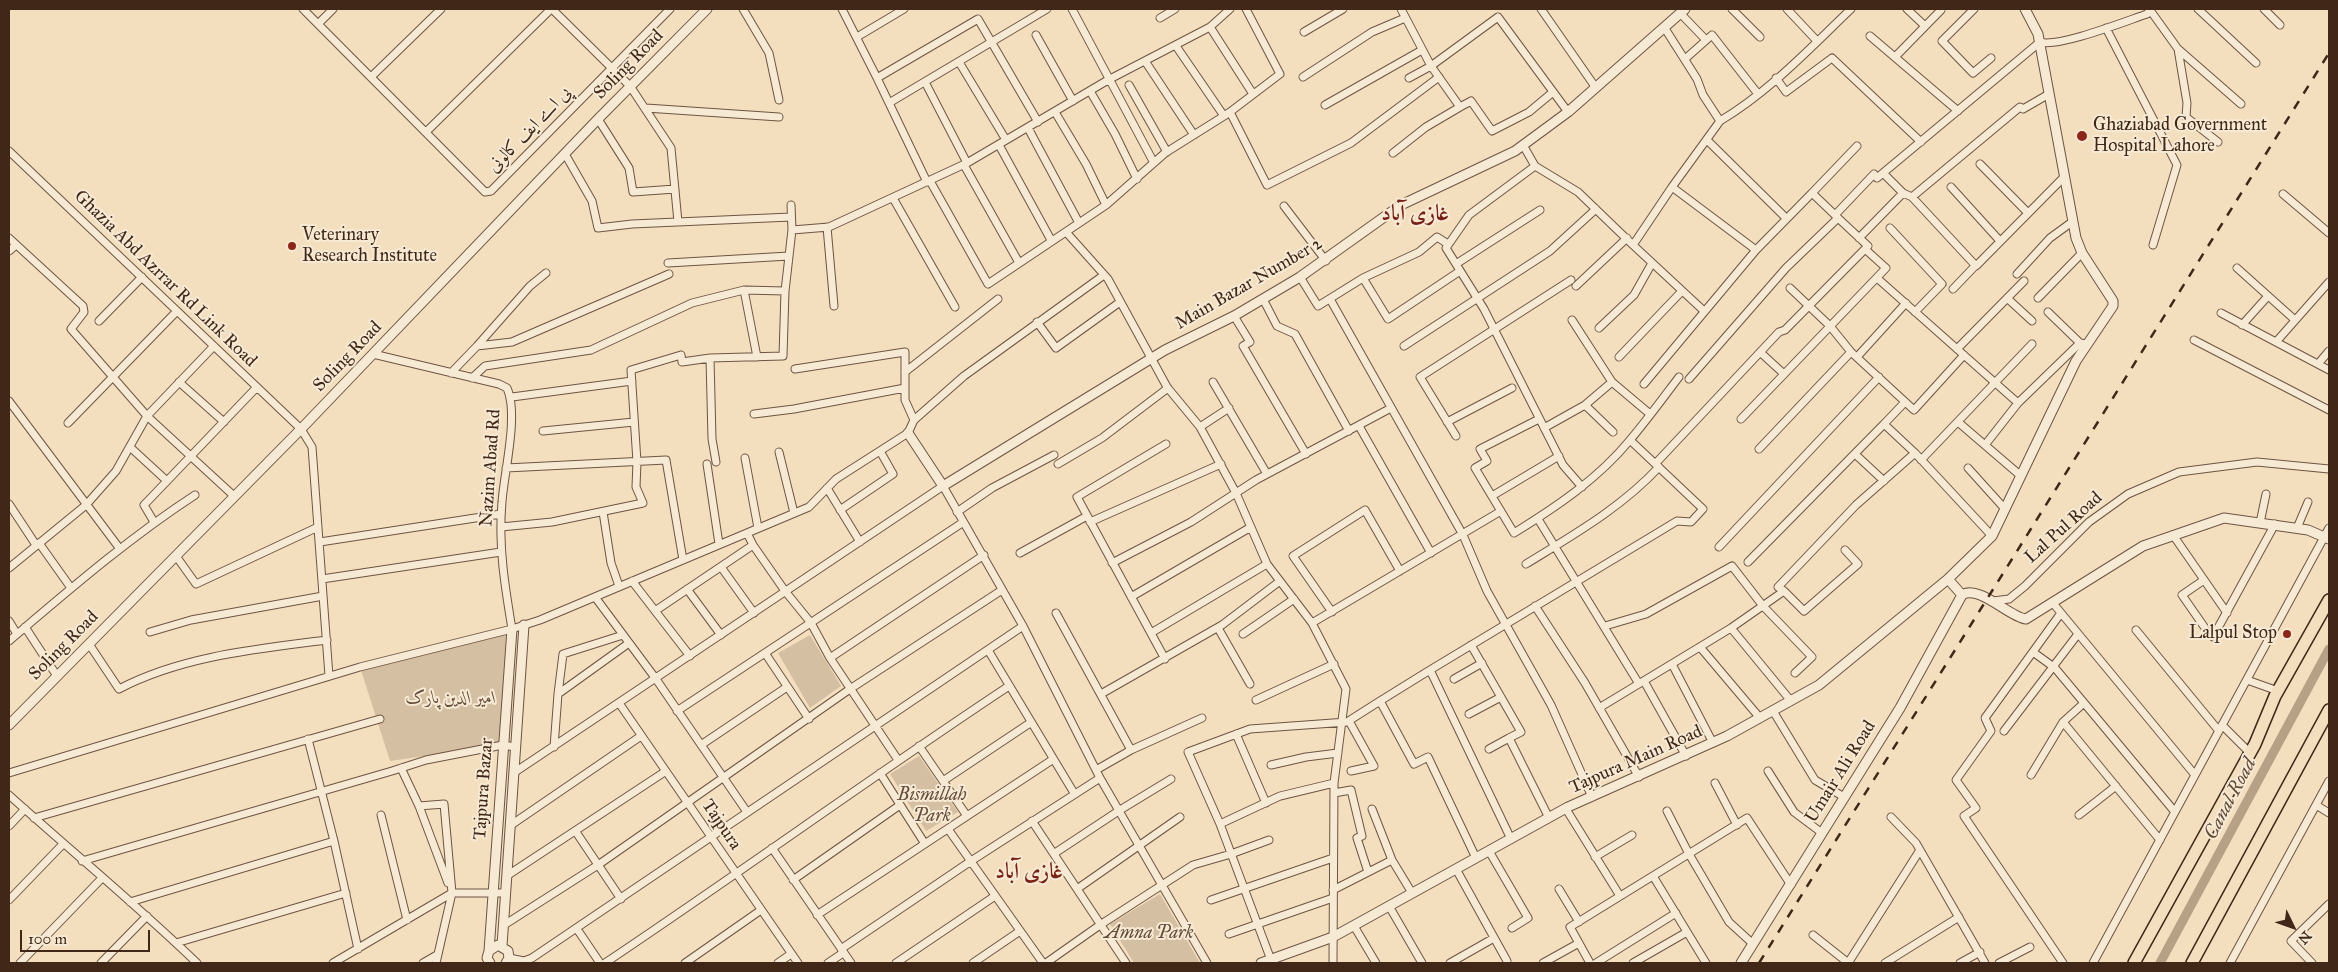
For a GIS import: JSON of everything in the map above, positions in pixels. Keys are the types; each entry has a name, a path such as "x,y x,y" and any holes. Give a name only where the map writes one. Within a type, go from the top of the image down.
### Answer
{"highway":[{"path":"2134,963 2250,754 2278,691 2329,600"},
{"path":"2192,963 2329,710"}],"street":[{"name":"پی اے ایف کالونی","path":"303,9 482,189 488,192 670,9"},
{"path":"318,24 333,9"},
{"path":"371,77 441,9"},
{"path":"426,132 552,9 630,86 671,148 678,222"},
{"name":"Soling Road","path":"9,725 301,429 598,119 707,9"},
{"path":"743,9 769,53 778,100"},
{"path":"842,9 878,78 928,182 988,284 1018,261 1106,205 1167,152 1227,114 1280,74 1246,9"},
{"path":"857,37 904,9"},
{"path":"890,103 1047,9"},
{"path":"1072,9 1108,80 1131,118 1154,163"},
{"path":"1160,18 1176,9"},
{"path":"792,230 827,227 965,164 1108,80 1146,62 1210,27 1230,9"},
{"path":"1304,32 1343,9"},
{"path":"1401,9 1431,66 1460,107"},
{"path":"1541,9 1596,88"},
{"path":"1732,9 1760,37"},
{"path":"1786,9 1817,41"},
{"path":"1634,244 1672,187 1720,121 1737,111 1758,94 1850,9"},
{"path":"1907,9 1925,26"},
{"path":"1974,9 1942,41 1973,73 1991,58"},
{"path":"2025,9 2040,42 2072,222 2082,253 2038,298"},
{"path":"2198,9 2256,62"},
{"path":"2264,9 2280,25"},
{"path":"1895,58 1941,10"},
{"path":"2040,42 2051,44 2106,28 2148,10 2178,49 2241,104"},
{"path":"1682,11 1706,40"},
{"name":"Main Bazar Number 2","path":"943,486 1150,359 1234,316 1300,277 1326,261 1401,205 1515,151 1568,112 1682,11"},
{"path":"1409,78 1431,66 1498,17 1568,112"},
{"path":"1304,77 1372,32 1405,18"},
{"path":"878,78 978,19 1038,122"},
{"path":"1210,27 1253,94"},
{"path":"1664,27 1697,79 1703,95 1720,121"},
{"path":"2106,28 2176,165 2153,245"},
{"path":"1036,35 1073,101"},
{"path":"1685,60 1712,35 1758,94"},
{"path":"1870,36 1958,111"},
{"path":"1689,379 1786,268 1874,174 1877,178 2040,42"},
{"path":"1176,46 1227,114 1268,186 1351,143 1439,77"},
{"path":"2178,49 2187,103 2186,117 2218,142"},
{"path":"1325,105 1422,50"},
{"path":"1776,78 1786,92 1832,58 1921,142"},
{"path":"959,62 1006,140"},
{"path":"1146,62 1194,135"},
{"path":"925,82 965,164 1018,261"},
{"path":"1128,85 1167,152"},
{"path":"1090,91 1115,134 1137,179"},
{"path":"1393,153 1426,127 1472,101 1492,131 1529,112 1553,92"},
{"path":"1912,197 2020,106 2023,109 2049,94"},
{"path":"646,108 779,117"},
{"path":"1055,112 1086,164 1106,205"},
{"path":"598,119 629,168 633,192 675,189"},
{"path":"1028,128 1079,223"},
{"path":"1707,140 1786,218"},
{"path":"999,145 1051,240"},
{"path":"1523,145 1535,166 1578,192 1704,311"},
{"path":"1644,384 1756,250 1857,146"},
{"name":"Ghazia Abd Azrrar Rd Link Road","path":"9,153 301,429 312,447 330,676"},
{"path":"565,154 592,201 598,228 791,217"},
{"path":"1980,164 2028,214"},
{"path":"1535,166 1469,215 1446,248 1494,330 1569,474 1582,487"},
{"path":"1883,173 1903,193 1912,197 1976,265"},
{"path":"1953,289 2064,177"},
{"path":"1672,187 1756,250"},
{"path":"1950,187 2000,241"},
{"path":"1526,564 1611,511 1642,486 1658,465 1760,352 1779,332 1785,330 1868,246 1812,193"},
{"path":"1859,238 1903,193"},
{"path":"2283,194 2329,233"},
{"path":"892,198 956,307"},
{"path":"502,527 552,522 643,504 636,487 637,462 631,370 681,355 682,362 710,358 783,356 785,291 792,230 791,205"},
{"path":"1284,206 1326,261"},
{"path":"1404,346 1476,297 1550,251 1596,209"},
{"path":"1363,278 1388,319 1540,210"},
{"path":"2017,274 2050,238 2072,222"},
{"path":"827,227 834,306"},
{"path":"1890,228 1942,284 1915,312"},
{"path":"1066,232 1104,274 1168,388 1200,427 1236,493 1268,564 1312,623 1346,689 1346,722 1338,753 1334,783 1333,963"},
{"path":"1300,277 1318,306 1363,278 1419,252 1437,237 1448,244"},
{"path":"9,238 83,306 84,312 71,329 113,378 147,416 234,496"},
{"path":"1456,436 1420,377 1494,330 1574,283 1627,238"},
{"path":"9,251 16,245"},
{"path":"1741,419 1886,268 1865,249"},
{"name":"Tajpura Main Road","path":"1261,963 1333,937 1566,809 1686,756 1773,711 1819,685 1948,579 1992,536 2084,343 2111,310 2113,301 2082,253"},
{"path":"668,263 789,256"},
{"path":"1599,328 1634,295 1652,263"},
{"path":"2237,268 2295,320"},
{"path":"451,373 530,286 546,273"},
{"path":"477,346 512,342 669,274"},
{"path":"9,773 330,676 512,629 595,597 809,507 836,479 908,433 914,420 964,376 1104,274"},
{"path":"99,321 142,277"},
{"path":"1877,278 2018,403"},
{"path":"1957,349 2024,281"},
{"path":"2276,342 2329,282"},
{"path":"1790,288 1830,326 1854,354 1914,410 1964,356"},
{"path":"472,378 485,366 591,350 692,303 744,290 785,291"},
{"path":"744,290 757,357"},
{"path":"1619,357 1682,291"},
{"path":"2242,325 2268,296"},
{"path":"2007,298 2032,321"},
{"path":"905,372 998,299"},
{"path":"1264,299 1277,326 1295,334 1349,431"},
{"path":"1330,299 1463,535 1487,590 1505,625 1551,705 1592,797"},
{"path":"1038,322 1056,348 1120,302"},
{"path":"1759,449 1906,304"},
{"path":"68,423 177,311"},
{"path":"1984,445 2018,403 2084,343 2048,312"},
{"path":"2221,313 2329,370"},
{"path":"1234,316 1250,342 1243,346 1306,454"},
{"path":"1572,320 1612,382 1650,414"},
{"path":"2194,340 2329,410"},
{"path":"1921,460 2032,344"},
{"path":"9,568 86,505 116,471 147,416 214,346"},
{"path":"2318,364 2329,351"},
{"path":"795,369 905,352 905,400 914,420"},
{"path":"1760,352 1784,374"},
{"name":"Nazim Abad Rd","path":"373,354 507,388 512,397 502,514 501,552 501,564 512,629"},
{"path":"710,358 712,440 716,462"},
{"path":"1539,419 1480,450 1487,461 1475,468 1514,533 1582,487 1630,440 1679,377"},
{"path":"1719,547 1878,377"},
{"path":"512,397 632,381"},
{"path":"179,382 224,422"},
{"path":"1213,382 1267,474"},
{"path":"1544,428 1586,405 1612,382"},
{"path":"154,522 144,505 257,387"},
{"path":"754,414 794,409 905,388"},
{"path":"1058,464 1102,438 1168,388"},
{"path":"1447,422 1512,388"},
{"path":"9,401 120,548"},
{"path":"1748,562 1905,402"},
{"path":"1586,405 1613,432"},
{"path":"1200,427 1229,408"},
{"path":"1112,563 1191,522 1267,474 1391,408"},
{"path":"543,431 634,422"},
{"path":"1958,422 2021,476"},
{"path":"1884,424 1915,453 1992,536"},
{"path":"1359,426 1431,552"},
{"path":"908,433 943,486 962,523 984,555 1023,626 1100,778 1207,963"},
{"path":"1271,960 1232,854 1188,752 1250,729 1346,722 1677,521 1691,522 1703,509 1630,440"},
{"path":"1165,659 1077,497 1166,444"},
{"path":"130,447 167,481"},
{"path":"840,510 893,474 880,451"},
{"path":"780,452 794,513"},
{"path":"1845,550 1858,564 1804,611 1778,586 1856,505 1915,453"},
{"path":"1854,454 1884,481"},
{"path":"956,512 992,488 1054,455"},
{"path":"1492,496 1559,456"},
{"path":"745,458 758,528"},
{"path":"506,468 666,460 683,560"},
{"name":"Lal Pul Road","path":"1993,601 2009,599 2025,586 2089,522 2128,494 2179,472 2257,462 2329,469"},
{"path":"707,464 719,544"},
{"path":"1020,553 1089,519 1221,464"},
{"path":"1968,468 2005,509"},
{"path":"515,772 943,486"},
{"path":"827,488 860,542"},
{"path":"9,641 120,548 195,494"},
{"path":"2260,523 2266,494"},
{"path":"2297,528 2308,502"},
{"path":"9,504 71,588"},
{"path":"1332,612 1293,556 1365,510 1400,571"},
{"path":"1312,623 1501,511"},
{"path":"603,512 611,563 619,586"},
{"path":"320,542 502,514"},
{"path":"1538,518 1642,682 1686,756"},
{"path":"1948,579 1962,594 1970,592 1993,601 2019,618 2026,619 2143,546 2224,518 2275,524 2328,534 2220,728 2093,963"},
{"path":"677,711 962,523"},
{"path":"2213,637 2275,524"},
{"path":"176,556 196,584 318,527"},
{"path":"1131,597 1251,527"},
{"path":"748,533 753,545 811,624 850,690 898,760"},
{"path":"2173,535 2227,613"},
{"path":"655,611 753,545"},
{"path":"322,579 501,552"},
{"path":"830,658 984,555"},
{"path":"1151,633 1268,564"},
{"path":"1605,626 1646,614 1732,566 1763,606 1812,657 1795,672"},
{"path":"721,567 754,613"},
{"path":"2204,580 2182,595 2205,628"},
{"path":"632,581 690,656"},
{"path":"1101,694 1218,628 1280,581"},
{"path":"687,590 721,635"},
{"path":"504,924 598,865 850,690 1002,590"},
{"path":"1599,708 1731,628 1784,592"},
{"name":"Umair Ali Road","path":"1741,963 1900,708 1962,594"},
{"path":"150,632 191,620 324,596"},
{"path":"595,597 656,679 747,812"},
{"path":"1243,634 1294,599"},
{"path":"2052,602 2195,775"},
{"path":"1535,606 1599,708 1639,777"},
{"path":"2061,613 1985,718 1991,731 1956,780 1976,808 1964,816 2063,963"},
{"path":"1056,614 1131,750"},
{"path":"9,621 17,634"},
{"name":"Tajpura Bazar","path":"502,946 524,625"},
{"path":"488,951 494,946 502,946 508,951 510,962 528,960 1023,626"},
{"path":"25,627 57,676"},
{"path":"1218,628 1250,684"},
{"path":"1731,628 1791,700"},
{"name":"Tajpura Bazar","path":"489,962 492,893 512,629"},
{"path":"2136,630 2220,728 2250,754"},
{"path":"2004,731 2078,634"},
{"path":"554,747 563,654 623,635"},
{"path":"89,644 119,689 144,676 235,652 327,640"},
{"path":"558,694 629,643"},
{"path":"1471,645 1521,732 1489,748"},
{"path":"1700,647 1760,718"},
{"path":"988,650 1074,794"},
{"path":"2033,652 2053,667 2175,812"},
{"path":"765,653 809,719"},
{"path":"1454,679 1482,663"},
{"path":"1256,700 1334,664"},
{"path":"1672,664 1713,743"},
{"path":"1430,670 1511,839"},
{"path":"2247,680 2278,691"},
{"path":"605,963 737,875 772,848 898,760 1009,686"},
{"path":"701,745 787,687"},
{"path":"1469,714 1501,697"},
{"path":"1380,701 1414,764 1428,758 1476,858"},
{"name":"Tajpura","path":"619,703 798,963"},
{"path":"2031,775 2063,722 2084,703"},
{"path":"1773,711 1815,780 1844,797"},
{"path":"1096,770 1131,750 1202,718"},
{"path":"34,818 380,719"},
{"path":"1346,722 1374,766 1351,771"},
{"path":"2063,722 2160,840"},
{"path":"943,781 1030,723"},
{"path":"1236,734 1266,803"},
{"path":"511,825 642,736"},
{"path":"1509,738 1549,818"},
{"path":"308,739 334,841 358,949"},
{"path":"82,861 426,760 503,745 515,747"},
{"path":"919,746 967,816"},
{"path":"1271,764 1338,753"},
{"path":"817,915 1052,760"},
{"path":"401,768 419,806 452,893"},
{"path":"508,875 666,771"},
{"path":"1768,771 1794,812 1822,833"},
{"path":"880,773 925,844"},
{"path":"828,963 842,951 971,861 1100,778"},
{"path":"1055,854 1120,810 1171,779"},
{"path":"2230,963 2329,781"},
{"path":"1220,824 1280,796 1334,783"},
{"path":"1715,783 1737,825"},
{"path":"2079,815 2116,786"},
{"path":"1334,793 1351,790 1362,836 1357,838 1368,872"},
{"path":"9,795 147,916 197,963"},
{"path":"419,806 444,804 452,893 436,963"},
{"path":"793,880 900,805"},
{"path":"2316,805 2329,813"},
{"path":"1372,809 1392,860 1412,894"},
{"path":"1566,809 1620,896"},
{"path":"9,826 25,810"},
{"path":"1668,811 1689,854 1729,922 1752,943"},
{"path":"382,815 407,920"},
{"path":"1891,817 1916,843 1985,963"},
{"path":"1077,889 1180,818"},
{"path":"1590,963 1570,927 1747,818 1791,885"},
{"path":"1032,821 1126,963"},
{"path":"948,829 1045,963 1100,924 1193,865 1232,854 1269,840"},
{"path":"576,832 621,899"},
{"path":"1595,857 1632,835"},
{"path":"130,902 334,841"},
{"path":"9,900 63,844"},
{"path":"772,848 851,963"},
{"path":"1813,935 1846,962 1920,850"},
{"path":"1490,851 1528,918 1512,928"},
{"path":"1210,900 1334,858"},
{"path":"1333,890 1392,860"},
{"path":"1456,869 1507,962"},
{"path":"1654,876 1706,963"},
{"path":"20,963 102,878"},
{"path":"1559,889 1579,922"},
{"path":"176,943 346,893"},
{"path":"333,963 452,893 506,893"},
{"path":"896,963 996,896"},
{"path":"1229,934 1333,898"},
{"path":"2312,963 2291,941 2329,904"},
{"path":"1389,906 1422,963"},
{"path":"685,963 761,910"},
{"path":"1596,963 1676,914"},
{"path":"112,963 104,960 147,916"},
{"path":"1885,963 1959,917"},
{"path":"1354,926 1376,963"},
{"path":"577,928 600,963"},
{"path":"973,963 1020,931"},
{"path":"1633,963 1643,961 1687,932"},
{"path":"1450,963 1494,938"},
{"path":"1543,963 1579,943"},
{"path":"1999,963 2030,947"},
{"path":"1960,963 1980,952"},
{"path":"778,963 791,954"},
{"path":"423,963 437,955"}],"green space":[{"name":"امیر الدین پارک","path":"512,629 503,745 390,761 360,667"},
{"path":"810,635 841,686 810,708 778,653"},
{"name":"Bismillah Park","path":"919,756 958,812 926,831 890,774"},
{"name":"Amna Park","path":"1160,894 1200,963 1134,963 1110,924"}],"waterway":[{"name":"Canal Road","path":"2160,963 2329,649"}],"railway":[{"path":"1759,963 2329,53"}],"place":[{"name":"Ghaziabad Government Hospital Lahore","path":"2082,136"},
{"name":"Veterinary Research Institute","path":"292,246"},
{"name":"Lalpul Stop","path":"2287,634"}],"district":[{"name":"غازى آباد","path":"1415,215"},
{"name":"غازى آباد","path":"1029,873"}]}
